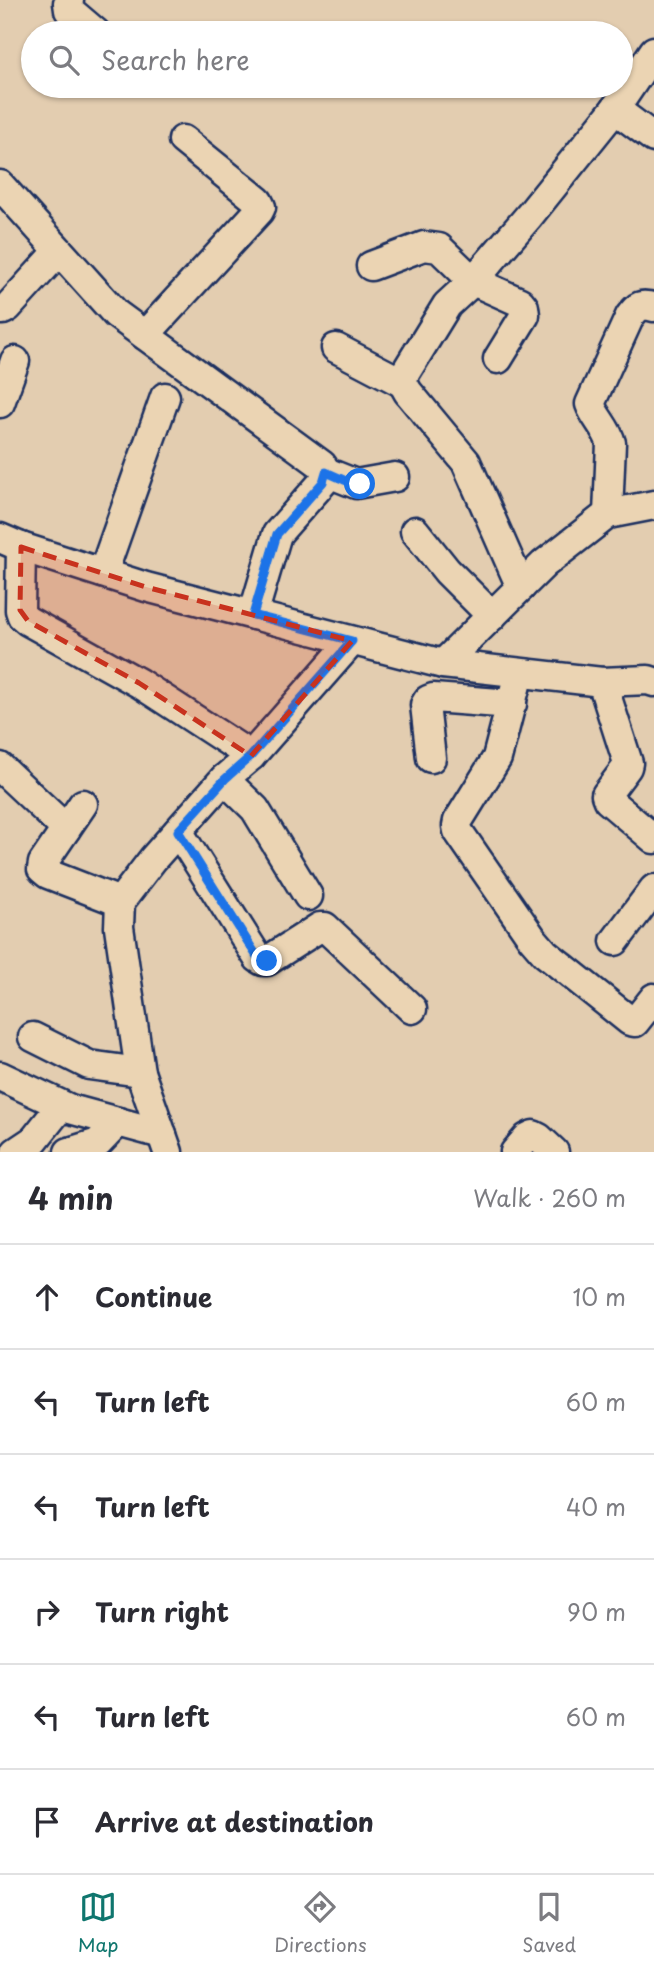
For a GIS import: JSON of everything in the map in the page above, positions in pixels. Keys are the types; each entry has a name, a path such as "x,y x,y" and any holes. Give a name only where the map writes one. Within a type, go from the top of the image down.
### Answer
{"street":[{"path":"69,0 69,10 82,21"},
{"path":"633,82 654,51"},
{"path":"403,383 404,375 442,313 529,216 622,98"},
{"path":"615,109 654,138"},
{"path":"145,335 261,207 258,201 183,141"},
{"path":"0,185 116,314 322,465 326,472 356,484 395,477"},
{"path":"371,266 424,246 439,248 473,281 520,302 525,315 498,359"},
{"path":"0,310 8,307 59,251"},
{"path":"608,514 611,443 590,404 630,316 638,306 654,307"},
{"path":"336,348 403,383 467,462 521,587"},
{"path":"0,403 16,360"},
{"path":"103,573 165,397"},
{"path":"253,615 277,534 323,482 326,472"},
{"path":"443,664 544,564 608,514 654,505"},
{"path":"415,531 447,571 492,616"},
{"path":"251,756 139,683 22,616 10,542 146,587 443,664 602,682 654,682"},
{"path":"165,1143 140,1072 119,927 120,902 153,859 225,779 251,756 352,641"},
{"path":"519,673 497,758 458,821 458,831 545,953 630,1021 635,1022 654,998"},
{"path":"602,682 628,763 606,795 608,800 654,839"},
{"path":"431,758 425,705 428,700 433,698 512,704"},
{"path":"0,767 66,829"},
{"path":"225,779 255,809 308,896"},
{"path":"83,804 43,863 42,869 48,874 120,902"},
{"path":"178,831 258,958 267,961 320,927 325,927 412,1009"},
{"path":"615,941 654,889"},
{"path":"33,1037 89,1065 140,1072"},
{"path":"0,1076 61,1106 118,1122 165,1143"},
{"path":"16,1152 34,1140 61,1106"},
{"path":"69,1152 98,1143 118,1122"},
{"path":"515,1152 533,1135 554,1152"}],"highlighted area":[{"path":"21,547 146,587 352,641 251,756 139,683 28,621 20,610"}],"route":[{"path":"267,961 258,958 178,831 225,779 251,756 352,641 253,615 277,534 323,482 326,472 360,484"}]}
